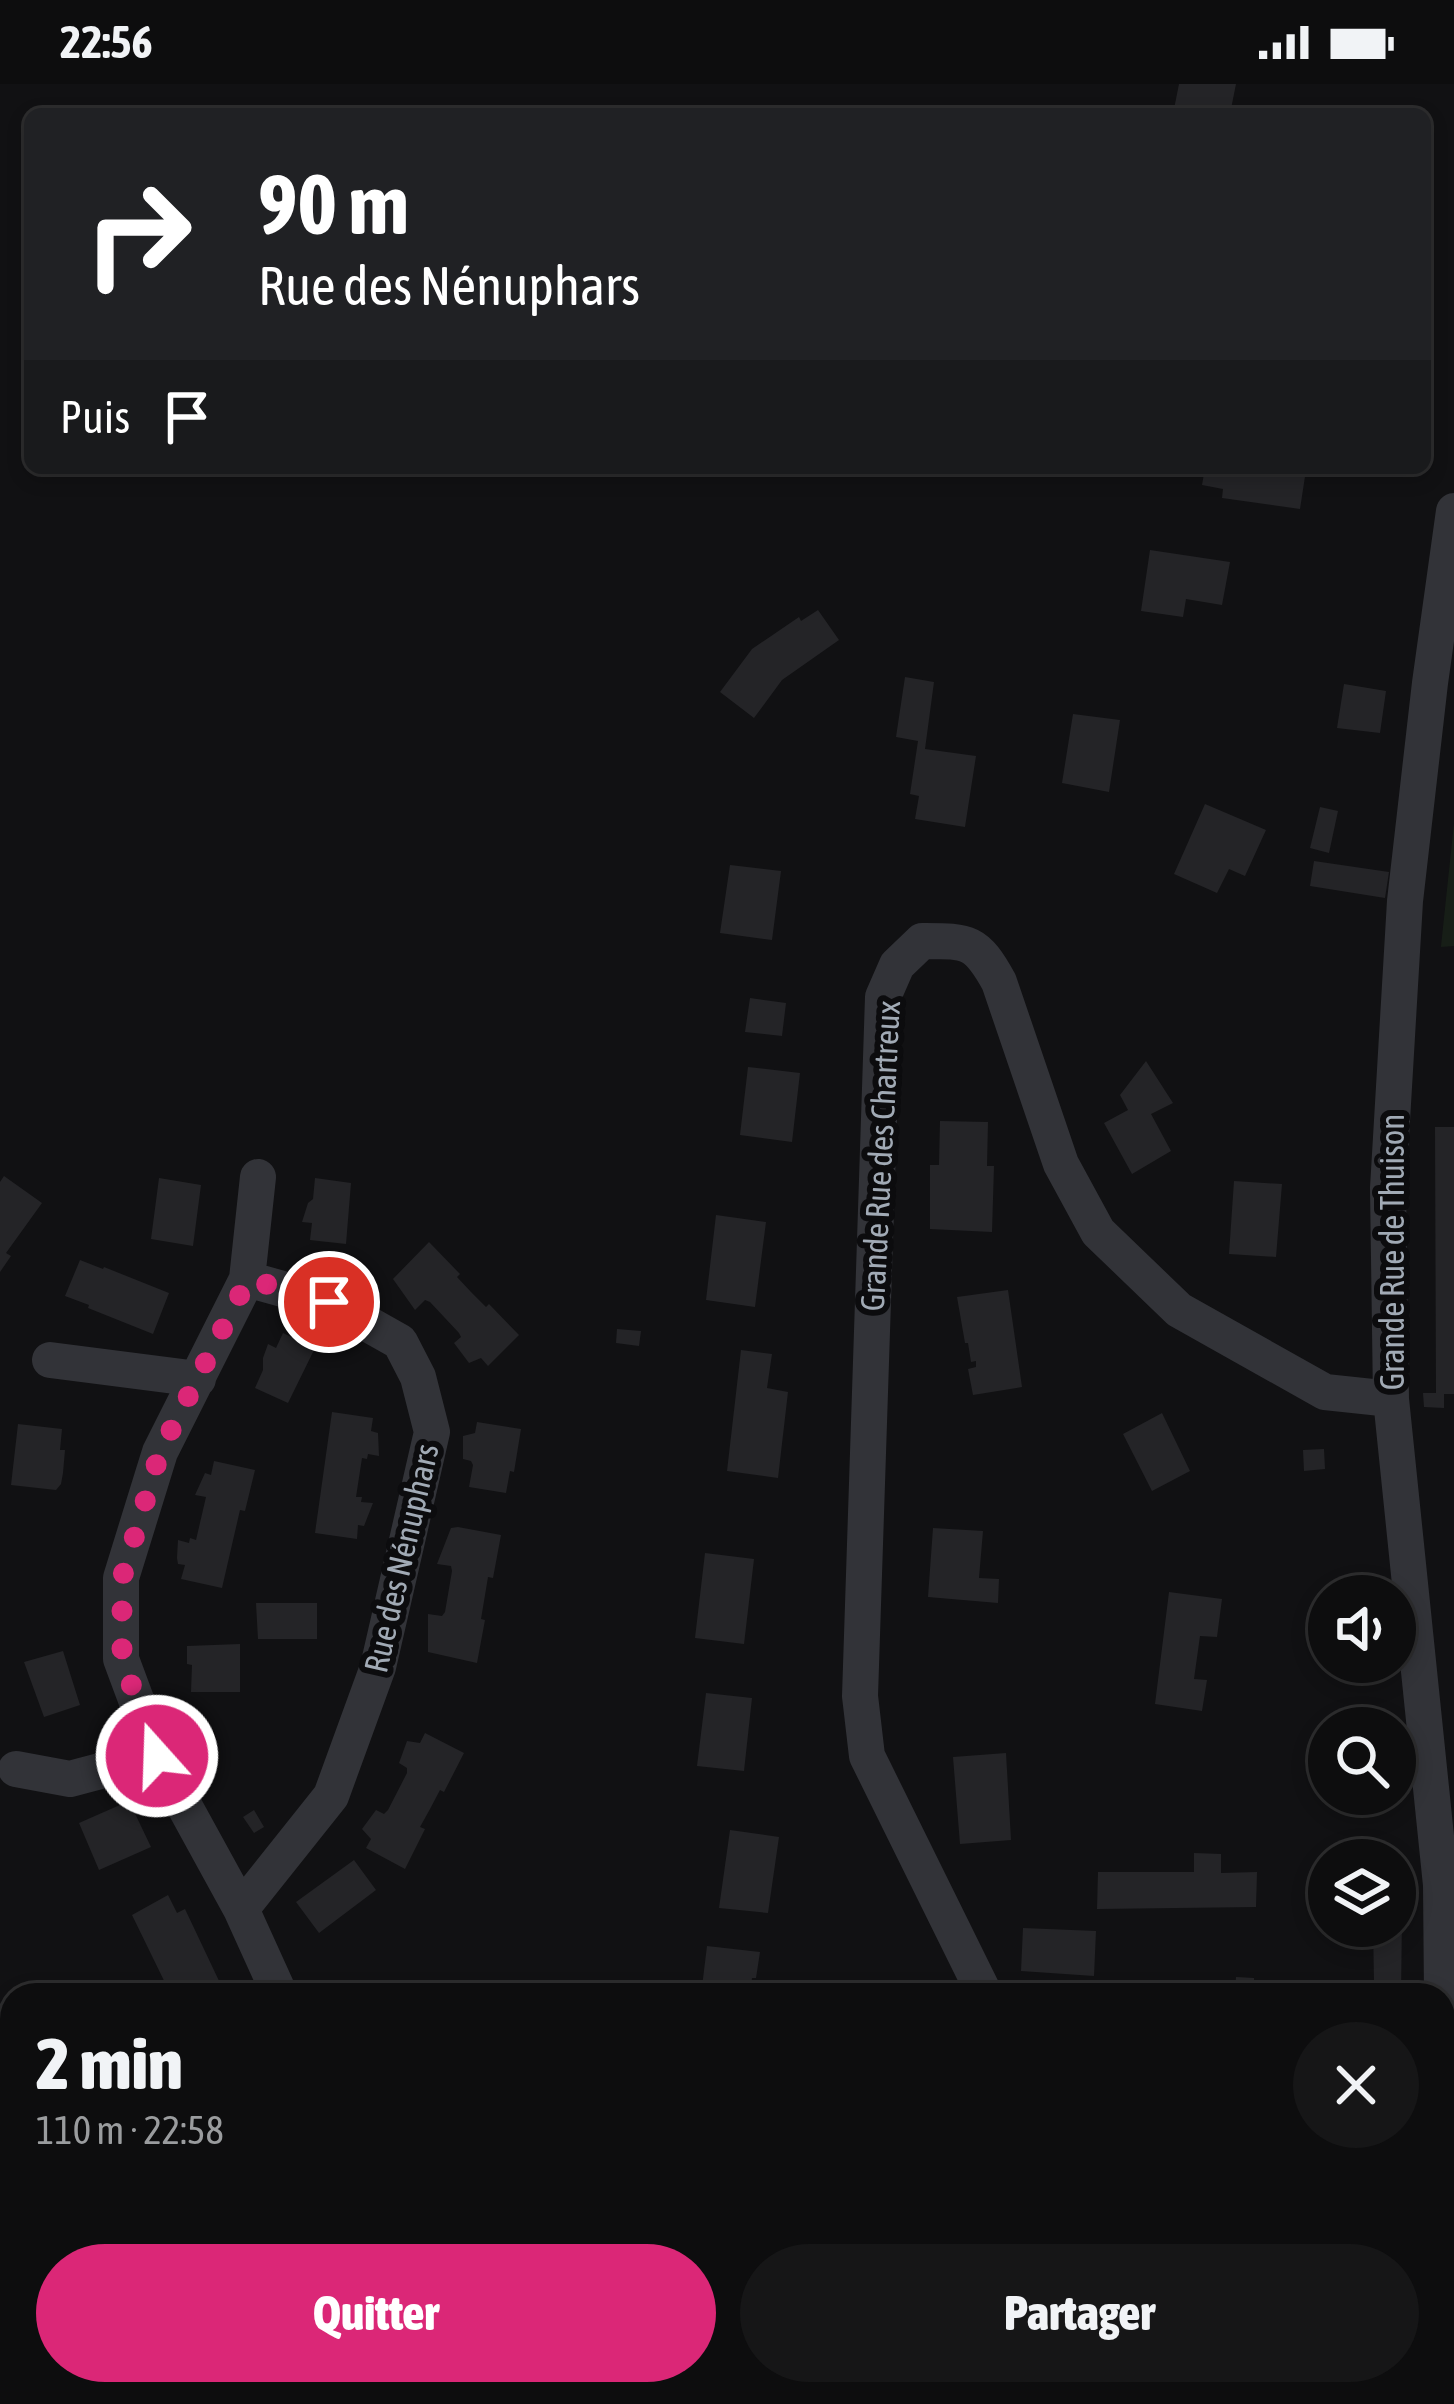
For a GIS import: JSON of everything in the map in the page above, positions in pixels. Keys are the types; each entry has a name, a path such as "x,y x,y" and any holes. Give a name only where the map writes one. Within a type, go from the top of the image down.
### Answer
{"street":[{"name":"Grande Rue de Thuison","path":"1442,1983 1441,1885 1390,1399 1388,1188 1405,902 1454,511"},
{"name":"Grande Rue des Chartreux","path":"980,1983 867,1756 860,1696 883,997 897,965 922,941 961,941 984,956 999,982 1061,1165 1098,1232 1179,1310 1325,1392 1390,1399"},
{"path":"258,1177 248,1279 160,1452 122,1578 122,1659 157,1756 241,1909 275,1983"},
{"name":"Rue des Nénuphars","path":"241,1909 332,1796 379,1667 432,1432 418,1377 400,1342 329,1302 248,1279"},
{"path":"50,1360 197,1378"},
{"path":"16,1769 70,1779 157,1756"}],"shaded area":[{"path":"1454,823 1454,946 1441,947 1441,946"}],"building":[{"path":"1179,84 1236,84 1231,108 1174,108"},
{"path":"1204,474 1305,474 1300,509 1222,498 1223,489 1202,485"},
{"path":"1150,550 1230,562 1222,605 1186,599 1183,617 1141,611"},
{"path":"818,610 839,640 782,680 754,718 720,692 752,649 799,617 801,621"},
{"path":"905,677 934,682 925,749 976,756 965,827 915,819 919,796 910,794 918,741 896,737"},
{"path":"1344,684 1386,691 1380,733 1337,728"},
{"path":"1073,714 1120,720 1109,792 1062,783"},
{"path":"1205,804 1266,830 1245,876 1229,869 1217,893 1174,874"},
{"path":"1320,807 1338,811 1329,853 1310,848"},
{"path":"1314,861 1389,872 1385,898 1310,886"},
{"path":"730,865 781,871 772,940 720,933"},
{"path":"750,998 786,1003 782,1036 745,1032"},
{"path":"1146,1061 1173,1103 1151,1114 1171,1151 1132,1174 1104,1123 1128,1110 1120,1095"},
{"path":"748,1067 800,1073 792,1142 740,1135"},
{"path":"940,1121 988,1122 987,1166 994,1166 992,1232 930,1229 930,1165 939,1165"},
{"path":"1435,1127 1454,1127 1454,1394 1444,1394 1444,1408 1424,1407 1423,1393 1436,1393"},
{"path":"4,1176 42,1203 6,1253 11,1256 0,1272 0,1182"},
{"path":"159,1178 201,1185 193,1246 151,1239"},
{"path":"315,1178 351,1183 346,1244 310,1240 312,1223 302,1222 313,1199"},
{"path":"1234,1181 1282,1184 1276,1257 1229,1254"},
{"path":"716,1215 766,1222 755,1307 706,1300"},
{"path":"429,1242 471,1292 519,1335 488,1366 481,1358 469,1363 454,1343 459,1333 430,1302 425,1300 415,1310 393,1279"},
{"path":"80,1260 169,1293 153,1334 65,1296"},
{"path":"1008,1290 1022,1387 973,1395 968,1369 976,1367 976,1361 971,1362 965,1343 957,1297"},
{"path":"617,1329 641,1331 639,1346 616,1343"},
{"path":"283,1333 315,1348 288,1403 255,1388 268,1344 276,1348"},
{"path":"741,1350 772,1354 767,1388 788,1392 778,1478 727,1471"},
{"path":"332,1412 373,1418 371,1431 378,1433 379,1456 362,1458 356,1497 373,1503 364,1526 358,1525 357,1539 315,1533"},
{"path":"1162,1413 1190,1471 1152,1491 1123,1434"},
{"path":"477,1422 521,1429 506,1493 469,1487 473,1465 463,1459 463,1436 475,1433"},
{"path":"18,1424 62,1429 63,1473 56,1490 11,1485"},
{"path":"1324,1449 1325,1469 1304,1471 1303,1450"},
{"path":"214,1461 255,1470 245,1511 240,1510 222,1588 181,1579 185,1565 178,1564 177,1558 178,1540 196,1540 206,1497 195,1495 205,1473 211,1475"},
{"path":"451,1528 501,1535 493,1578 488,1577 477,1663 428,1652 428,1614 442,1616 445,1612 452,1571 451,1566 437,1564"},
{"path":"933,1528 983,1531 979,1578 999,1579 998,1603 928,1597"},
{"path":"705,1553 754,1559 744,1644 695,1638"},
{"path":"1169,1592 1222,1599 1217,1637 1200,1636 1194,1679 1207,1680 1202,1711 1155,1704"},
{"path":"256,1603 317,1603 317,1639 258,1639"},
{"path":"240,1644 240,1692 191,1692 187,1646"},
{"path":"63,1651 80,1705 44,1717 24,1662"},
{"path":"706,1693 752,1698 744,1771 697,1766"},
{"path":"425,1733 464,1753 420,1827 425,1829 405,1869 366,1848 371,1839 362,1829 376,1810 384,1814 388,1810 407,1773 399,1763 407,1741 420,1743"},
{"path":"1006,1753 1011,1840 960,1844 953,1757"},
{"path":"129,1801 151,1847 99,1870 79,1823"},
{"path":"254,1810 264,1827 254,1833 243,1817"},
{"path":"730,1830 779,1837 768,1913 719,1908"},
{"path":"1194,1853 1221,1854 1221,1873 1257,1872 1256,1907 1097,1909 1098,1872 1194,1872"},
{"path":"354,1860 376,1890 319,1933 296,1902"},
{"path":"168,1895 177,1913 185,1909 220,1983 165,1983 132,1915"},
{"path":"1023,1928 1096,1931 1094,1976 1021,1971"},
{"path":"707,1946 760,1952 751,1983 702,1983"},
{"path":"1373,1947 1402,1947 1401,1983 1357,1983 1357,1981 1374,1982"},
{"path":"1236,1977 1254,1978 1254,1983 1236,1983"}],"route":[{"path":"157,1756 122,1659 122,1578 160,1452 248,1279 329,1302"}]}
